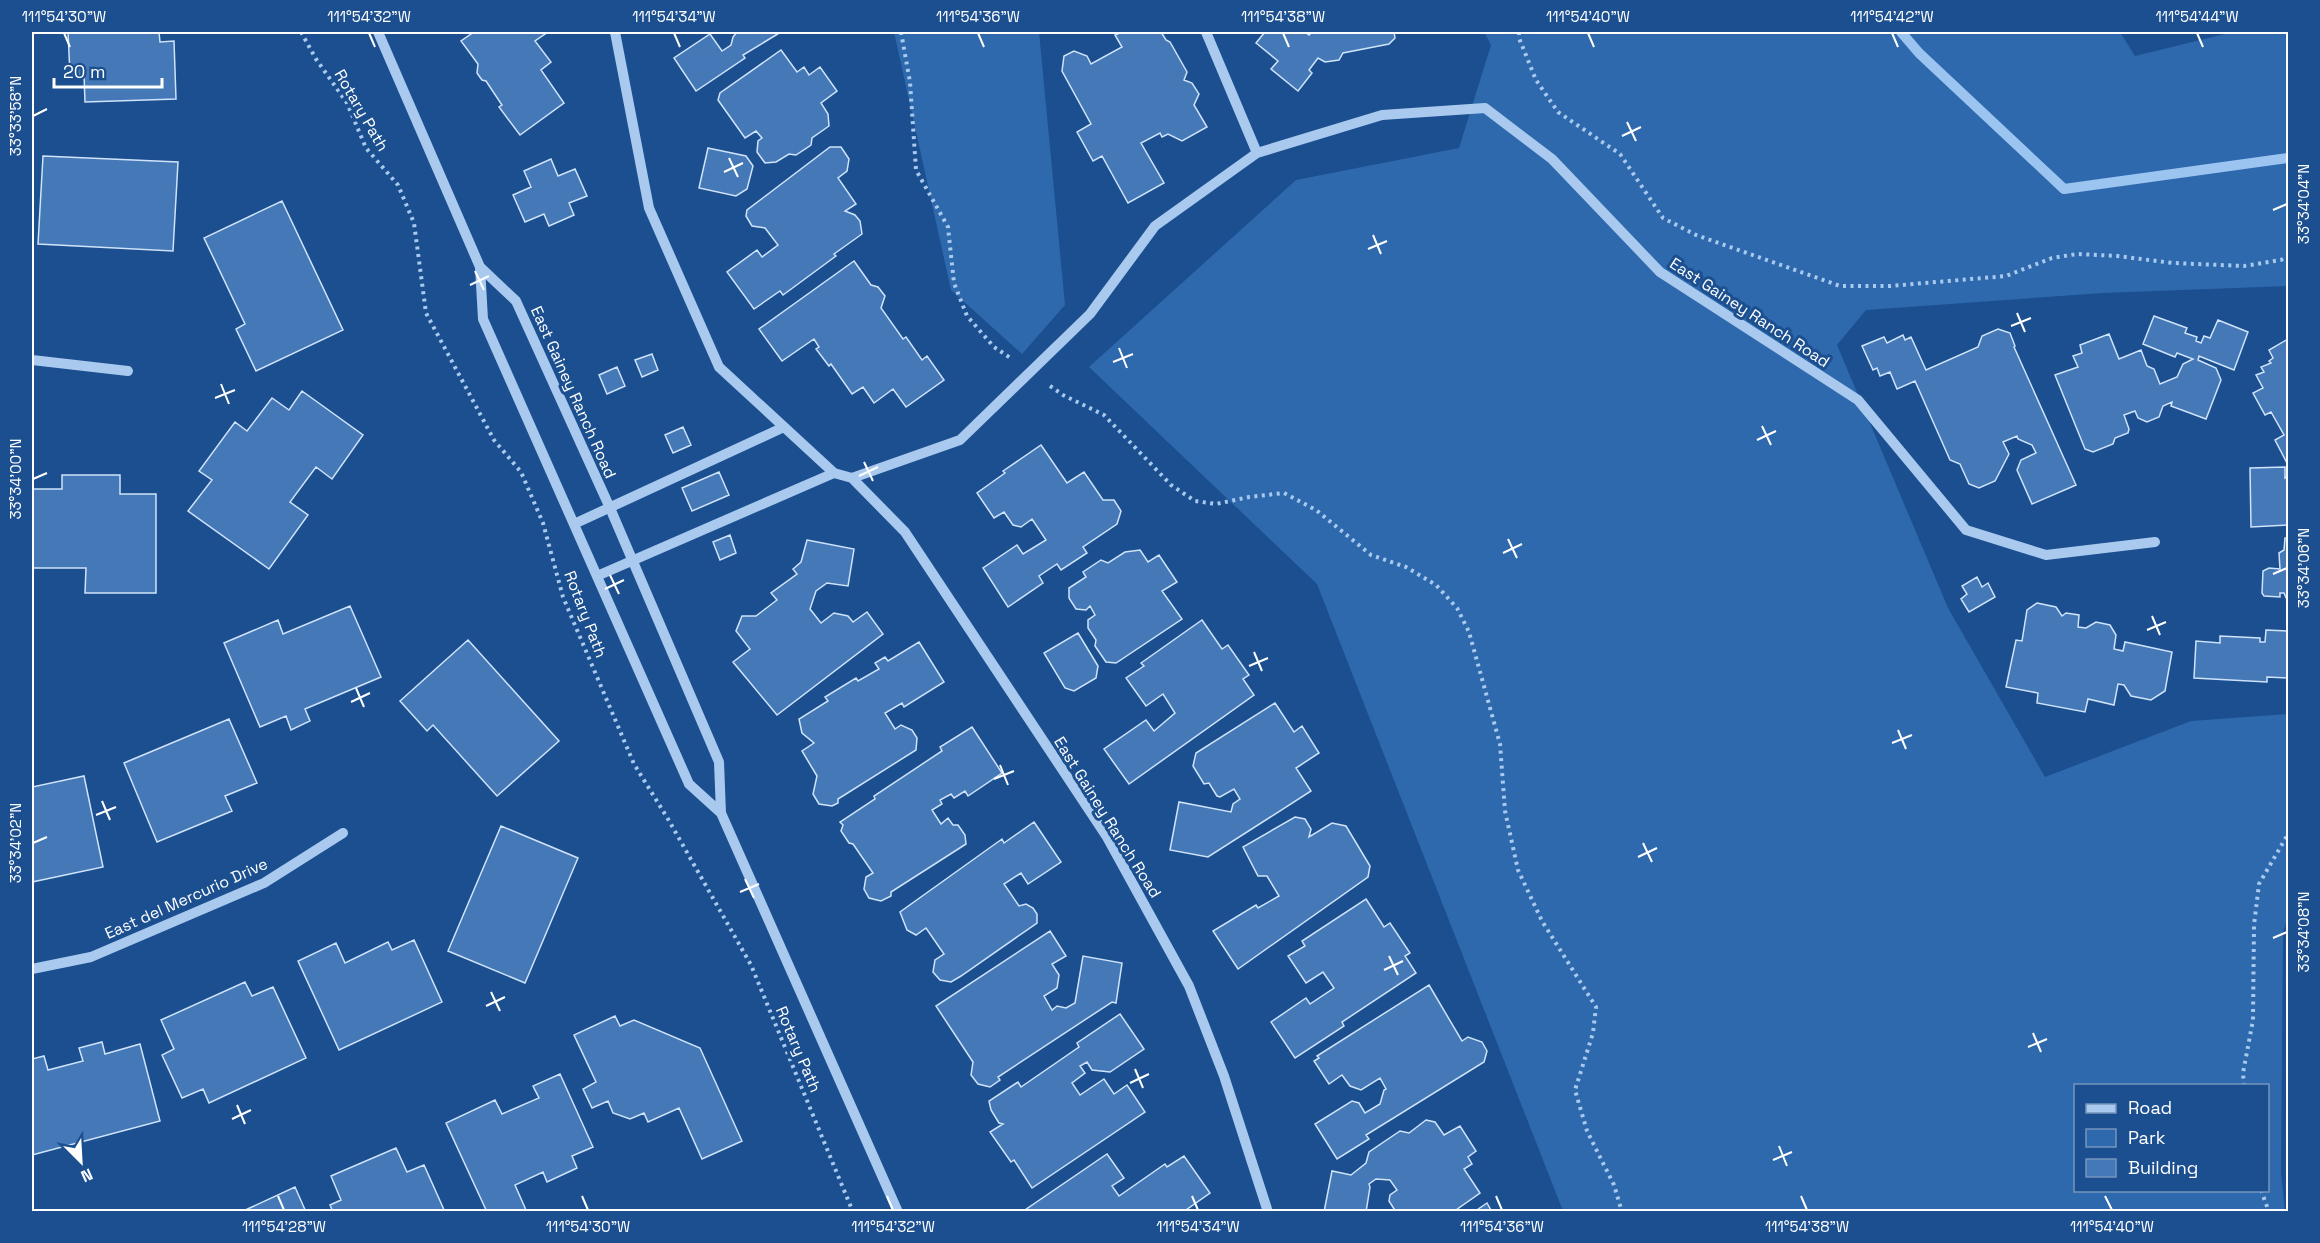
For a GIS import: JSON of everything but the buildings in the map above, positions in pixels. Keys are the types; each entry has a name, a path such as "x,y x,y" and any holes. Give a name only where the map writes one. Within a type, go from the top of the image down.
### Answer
{"street":[{"name":"East Gainey Ranch Road","path":"378,32 480,267 483,319 689,784 721,813"},
{"path":"615,32 649,208 719,367 834,473 852,478"},
{"path":"1206,32 1257,153"},
{"name":"East Gainey Ranch Road","path":"1268,1212 1224,1076 1189,986 1144,901 1107,837 905,532 852,478 960,440 1090,314 1155,226 1257,153 1382,115 1485,108 1552,159 1659,272 1858,400 1965,530 2046,555 2155,542"},
{"name":"East Gainey Ranch Road","path":"480,267 516,301 609,508 719,762 721,813 898,1212"},
{"path":"32,360 128,371"},
{"path":"574,524 784,428"},
{"path":"597,576 834,473"},
{"name":"East del Mercurio Drive","path":"32,969 92,957 264,883 343,834"}],"path":[{"name":"Rotary Path","path":"301,32 316,59 347,103 366,148 398,185 414,223 426,313 494,440 521,472 543,523 563,597 634,764 751,965 853,1212"},
{"path":"901,32 910,82 916,170 948,228 954,283 967,316 994,347 1063,395 1104,415 1171,485 1195,501 1216,504 1284,493 1316,510 1371,555 1406,567 1436,585 1457,608 1469,632 1500,744 1504,811 1518,870 1542,921 1596,1007 1593,1033 1575,1090 1587,1131 1614,1185 1622,1212"},
{"path":"1519,32 1519,38 1536,80 1558,112 1620,154 1663,218 1696,235 1840,286 1890,286 2007,276 2052,258 2077,254 2173,263 2244,266 2281,260 2289,256"},
{"path":"2244,1084 2243,1073 2253,1020 2254,925 2259,884 2289,834"},
{"path":"2261,1192 2269,1212"}],"green space":[{"path":"894,32 1039,32 1065,305 1022,354 951,290"},
{"path":"1484,32 2120,32 2135,56 2233,32 2288,32 2288,286 2103,293 1866,310 1837,345 1948,608 2045,777 2191,721 2288,714 2288,916 2283,932 2281,1173 2285,1211 1563,1211 1317,584 1089,367 1296,180 1459,148 1491,45"}],"waterway":[{"path":"1901,32 1919,53 2064,189 2288,158"}]}
